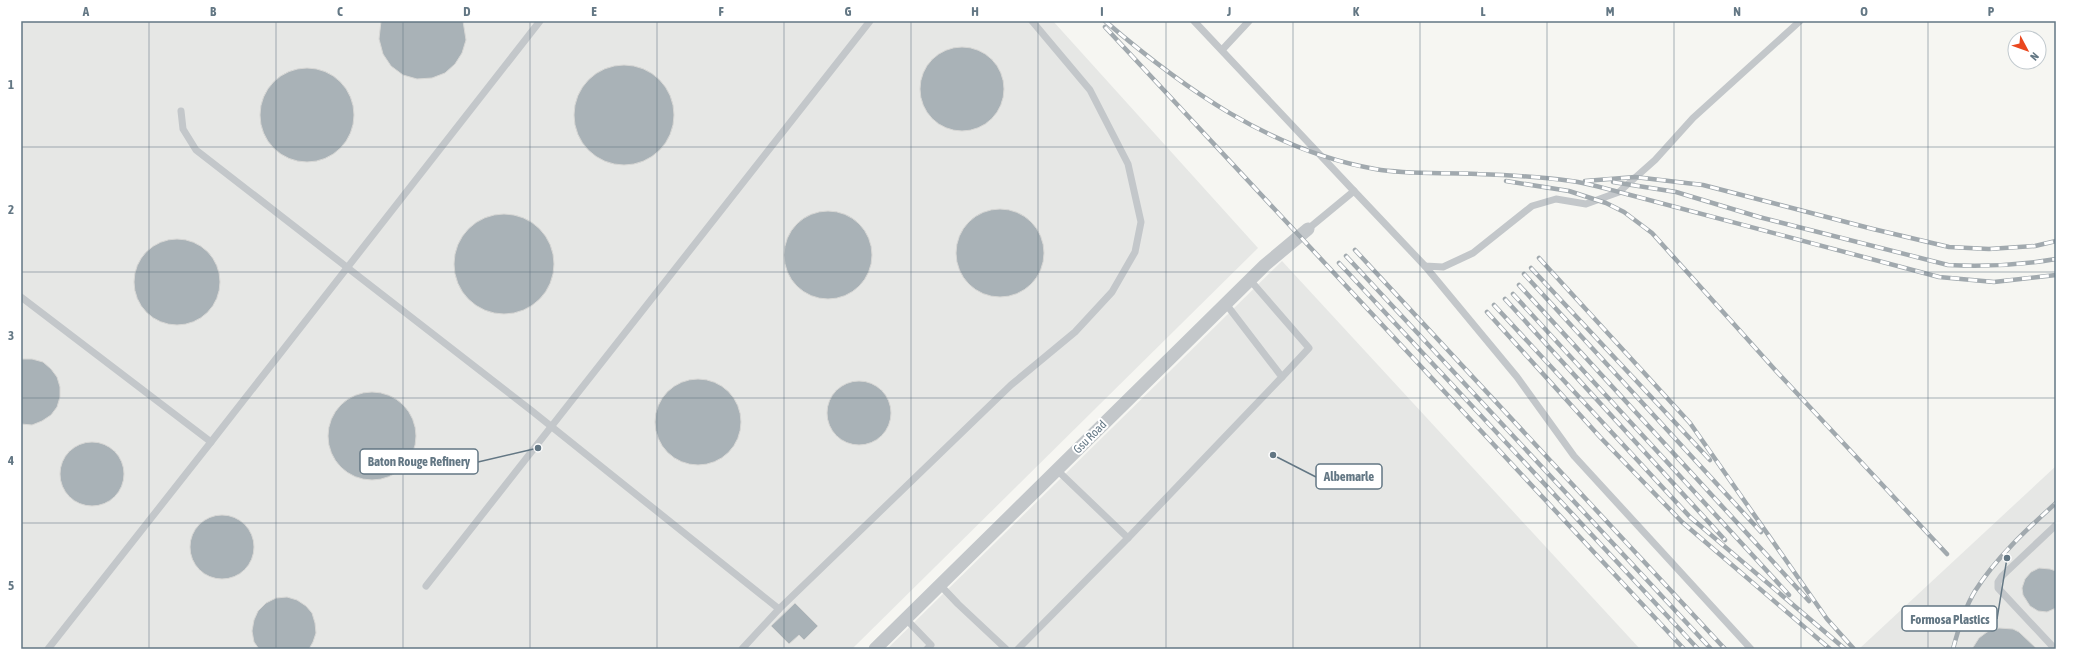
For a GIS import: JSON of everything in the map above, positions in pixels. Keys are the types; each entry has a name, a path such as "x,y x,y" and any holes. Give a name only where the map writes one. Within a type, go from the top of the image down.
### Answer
{"street":[{"name":"Gsu Road","path":"875,649 1250,280 1308,229"}],"lane":[{"path":"48,649 540,21"},
{"path":"426,586 870,21"},
{"path":"742,649 779,608 1011,385 1075,332 1112,292 1135,252 1141,222 1128,164 1090,90 1032,21"},
{"path":"1194,21 1425,266 1517,377 1574,456 1751,649"},
{"path":"1222,50 1249,21"},
{"path":"1425,266 1444,266 1473,253 1532,206 1556,199 1586,204 1619,192 1655,160 1693,118 1800,21"},
{"path":"181,110 183,129 196,150 551,427 779,608"},
{"path":"1308,229 1354,191"},
{"path":"1018,649 1128,538 1309,348 1250,280"},
{"path":"21,297 211,442"},
{"path":"1226,304 1282,377"},
{"path":"1057,470 1128,538"},
{"path":"2055,649 1998,588 1998,582 2002,576 2056,525"},
{"path":"940,585 1006,649"},
{"path":"906,619 931,645 927,649"}],"shaded area":[{"path":"21,21 1053,21 1258,248 852,649 21,649"},
{"path":"1282,261 1640,649 887,649"},
{"path":"2056,466 2056,649 1859,649"}],"building":[{"path":"381,21 463,21 466,40 462,53 455,64 445,73 432,78 417,79 403,75 391,66 383,54 379,39"},
{"path":"962,47 978,50 992,59 1001,73 1004,89 1001,105 992,119 978,128 962,131 946,128 932,119 923,105 920,89 923,73 932,59 946,50"},
{"path":"624,65 634,66 652,73 666,87 673,105 673,125 666,143 652,157 634,164 624,165 614,164 596,157 582,143 575,125 574,115 575,105 582,87 596,73 614,66"},
{"path":"307,68 325,72 340,82 350,97 354,115 350,133 340,148 325,158 307,162 289,158 274,148 264,133 260,115 264,97 274,82 289,72"},
{"path":"1000,209 1017,213 1031,222 1040,236 1044,253 1040,270 1031,284 1017,293 1000,297 983,293 969,284 960,270 956,253 960,236 969,222 983,213"},
{"path":"828,211 845,215 859,224 868,238 872,255 868,272 859,286 845,295 828,299 811,295 797,286 788,272 784,255 788,238 797,224 811,215"},
{"path":"504,214 514,215 532,222 546,236 553,254 553,274 546,292 532,306 514,313 504,314 494,313 476,306 462,292 455,274 454,264 455,254 462,236 476,222 494,215"},
{"path":"177,239 193,242 201,246 213,258 217,266 220,282 217,298 213,306 201,318 193,322 177,325 161,322 153,318 141,306 137,298 134,282 137,266 141,258 153,246 161,242"},
{"path":"21,359 32,359 43,362 57,377 60,387 60,397 57,407 51,415 32,425 21,424"},
{"path":"698,379 714,382 722,386 734,398 738,406 741,422 738,438 734,446 722,458 714,462 698,465 682,462 674,458 662,446 658,438 655,422 658,406 662,398 674,386 682,382"},
{"path":"859,381 871,384 882,390 888,401 891,413 888,425 882,436 871,442 859,445 847,442 836,436 830,425 827,413 830,401 836,390 847,384"},
{"path":"372,392 389,396 403,405 412,419 416,436 412,453 403,467 389,476 372,480 355,476 341,467 332,453 328,436 332,419 341,405 355,396"},
{"path":"92,442 110,448 118,456 124,474 118,492 110,500 92,506 74,500 66,492 60,474 66,456 74,448"},
{"path":"222,515 240,520 245,524 249,529 254,547 249,565 245,570 240,574 222,579 204,574 199,570 195,565 190,547 195,529 199,524 204,520"},
{"path":"2039,568 2056,571 2056,608 2047,612 2038,611 2030,606 2023,595 2022,588 2025,579 2031,572"},
{"path":"287,597 297,600 306,606 312,613 316,633 313,642 309,649 259,649 254,642 252,631 254,620 258,611 266,603 276,598"},
{"path":"795,603 818,626 804,640 799,635 789,644 771,626"},
{"path":"1999,628 2013,629 2019,632 2037,649 1972,649 1979,638 1987,632"}],"railway":[{"path":"1105,21 1165,70 1197,93 1230,113 1264,132 1300,148 1337,160 1388,171 1414,173 1465,173 1548,178 1583,183 1939,277 1994,282 2056,275"},
{"path":"1105,27 1684,649"},
{"path":"1585,181 1635,177 1703,185 1949,247 1989,249 2035,246 2056,241"},
{"path":"1506,181 1569,191 1606,203 1624,212 1652,233 1777,372 1947,554"},
{"path":"1613,182 1676,192 1759,217 1948,265 2002,265 2056,259"},
{"path":"1355,250 1725,649"},
{"path":"1346,256 1711,649"},
{"path":"1539,258 1690,423 1827,619 1854,649"},
{"path":"1339,263 1698,649"},
{"path":"1531,268 1710,460"},
{"path":"1524,274 1761,532"},
{"path":"1519,285 1809,601"},
{"path":"1513,294 1789,595"},
{"path":"1505,299 1725,540"},
{"path":"1494,305 1690,517 1845,649"},
{"path":"1487,312 1600,437 1682,522 1830,649"},
{"path":"1953,649 1965,612 1975,591 1983,579 2012,544 2056,503"}],"place":[{"name":"Baton Rouge Refinery","path":"538,448"},
{"name":"Albemarle","path":"1273,455"},
{"name":"Formosa Plastics","path":"2007,558"}]}
